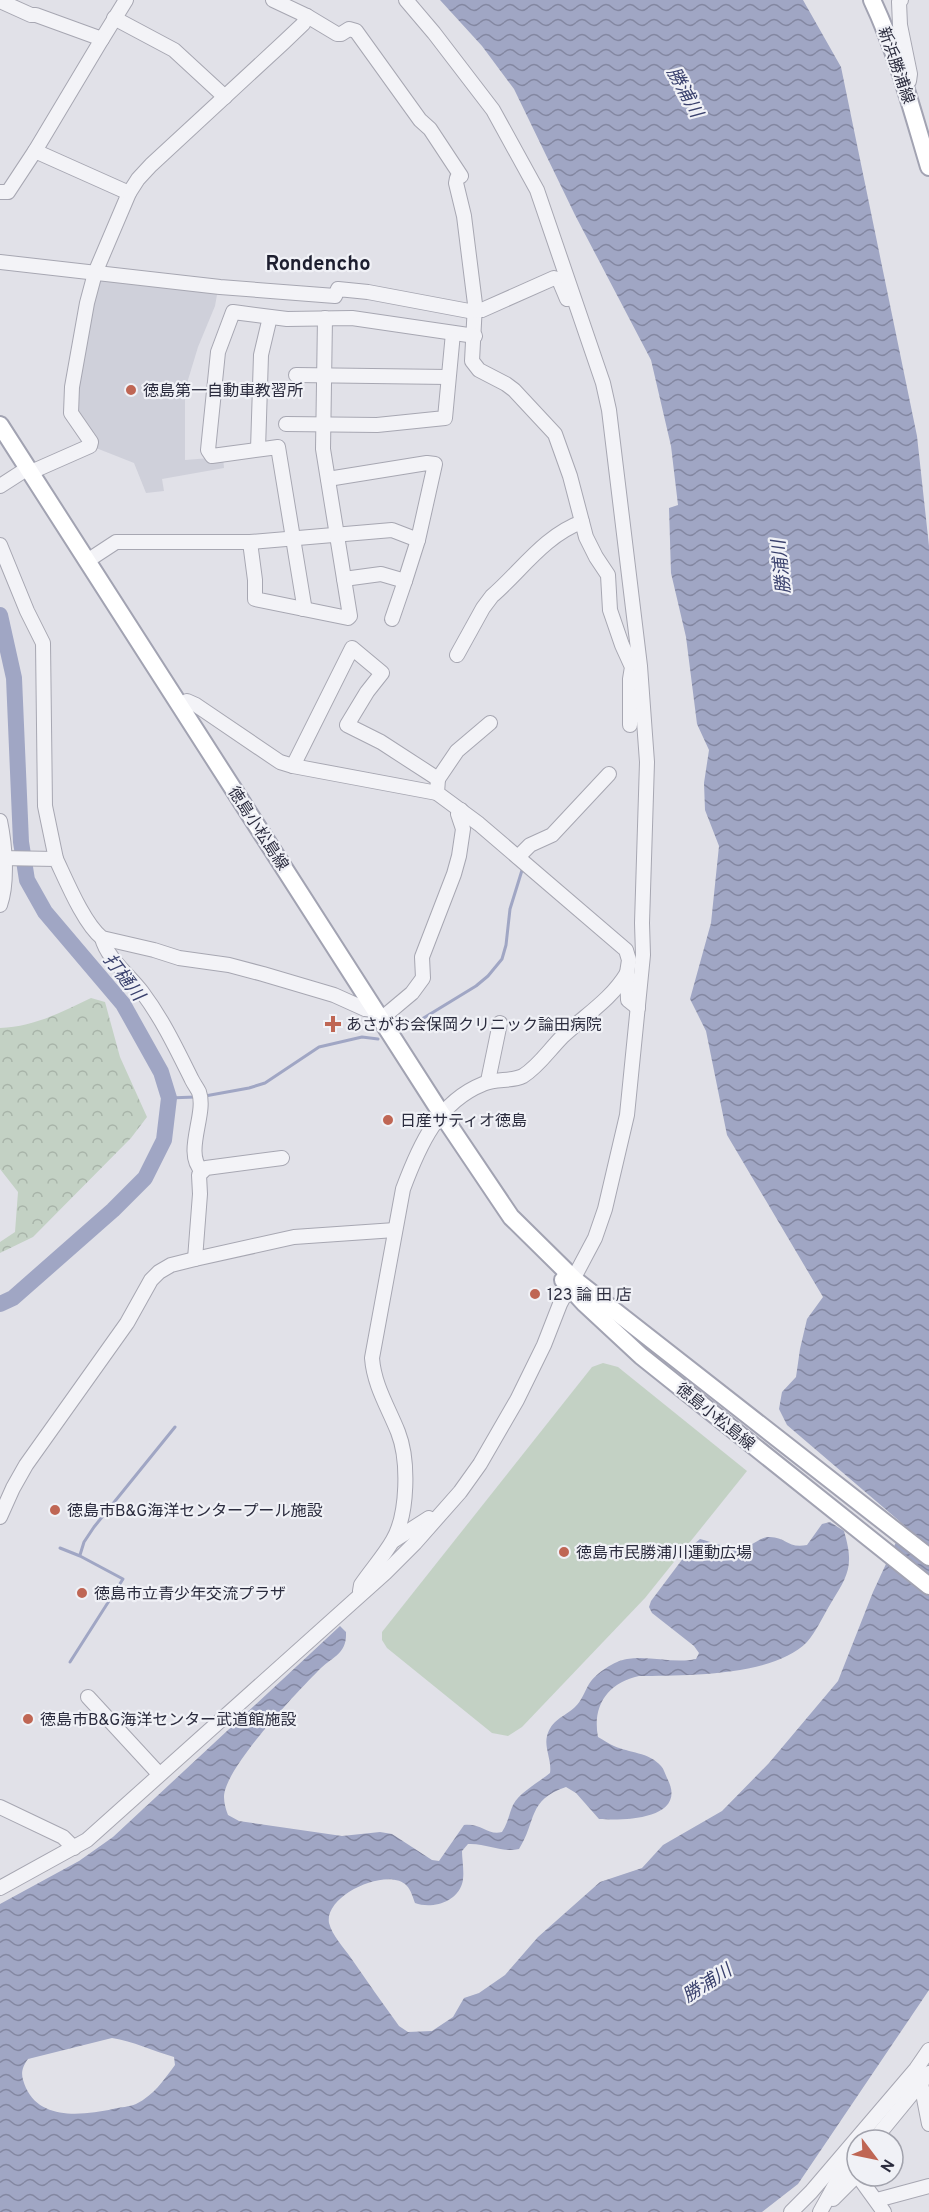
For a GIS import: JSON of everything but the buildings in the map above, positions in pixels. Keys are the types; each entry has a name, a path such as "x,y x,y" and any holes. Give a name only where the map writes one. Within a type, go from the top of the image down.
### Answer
{"main road":[{"name":"新浜勝浦線","path":"872,0 904,84 929,167"},
{"name":"徳島小松島線","path":"0,424 441,1113 500,1202 551,1267 929,1557"},
{"name":"徳島小松島線","path":"590,1299 641,1356 929,1586"}],"street":[{"path":"0,192 8,192 35,151 126,0"},
{"path":"273,0 307,16 337,34 349,29 356,31 420,120 430,129 461,176 457,178 456,183 467,239 475,311 472,361 479,370 514,390 555,434 570,476 590,547 608,575 610,610 622,645 636,666"},
{"path":"0,1888 87,1840 385,1573 444,1510 480,1464 518,1400 560,1304 602,1219 620,1150 634,1062 643,955 646,762 609,410 603,383 537,190 504,128 478,88 406,0"},
{"path":"901,0 899,2 900,25 910,74 909,81 904,84"},
{"path":"0,1 31,15 102,39"},
{"path":"0,486 29,470 90,446 91,442 75,421 70,406 79,344 96,273 129,193 151,165 303,24 307,16"},
{"path":"114,18 174,50 225,97"},
{"path":"35,151 129,193"},
{"path":"0,262 335,296 338,289 368,292 475,311 554,278 559,280 567,299 575,300"},
{"path":"303,609 278,447 212,456 208,450 219,352 233,312 270,317 368,320 475,336"},
{"path":"258,449 261,355 270,317"},
{"path":"250,542 255,599 348,618 350,616 323,448 325,318"},
{"path":"286,424 377,425 445,417 453,333"},
{"path":"296,375 448,377"},
{"path":"328,479 427,462 435,464 418,540 392,619"},
{"path":"457,655 483,608 492,597 555,536 570,526 582,522"},
{"path":"87,561 116,542 250,542 392,530 418,540"},
{"path":"0,545 43,644 45,806 53,859 91,926 102,938 108,952 144,994 162,1022 199,1091 201,1105 196,1126 194,1159 196,1166 202,1171"},
{"path":"344,579 381,574 405,581"},
{"path":"292,766 352,648 382,673 366,692 347,725 381,741 437,786 461,810 619,943 626,950 628,1000 638,1008"},
{"path":"630,725 630,679 636,666"},
{"path":"180,706 187,701 196,705 280,762 292,766 437,786"},
{"path":"437,786 457,751 490,723"},
{"path":"518,857 530,845 552,835 609,774"},
{"path":"102,938 179,958 229,965 263,974 334,995 378,1014 412,993 423,978 422,957 459,856 463,830 458,814 461,810"},
{"path":"0,821 4,858 0,905"},
{"path":"4,858 53,859"},
{"path":"360,1594 361,1585 393,1541 399,1528 405,1481 405,1465 399,1435 375,1379 372,1358 403,1189 407,1179 431,1127 441,1113 465,1093 488,1081 515,1079 537,1065 562,1038 612,995 642,938"},
{"path":"488,1081 500,1023"},
{"path":"195,1259 200,1194 199,1175 202,1171 206,1168 282,1158"},
{"path":"0,1517 26,1465 127,1323 151,1280 171,1265 294,1237 395,1230"},
{"path":"393,1541 444,1510"},
{"path":"88,1697 159,1774"},
{"path":"0,1807 63,1837 74,1848"},
{"path":"866,2128 916,2069 929,2050"},
{"path":"925,2078 929,2124"},
{"path":"884,2128 925,2078"},
{"path":"791,2212 845,2152"},
{"path":"820,2212 845,2170"},
{"path":"867,2188 880,2206 929,2186"},
{"path":"820,2212 845,2188"}],"shaded area":[{"name":"徳島第一自動車教習所","path":"99,279 218,289 215,306 198,347 188,380 185,400 185,460 223,457 224,468 162,479 164,491 146,493 134,463 96,448 78,418 74,402 78,369"}],"green space":[{"path":"91,998 105,1002 120,1057 147,1117 131,1138 33,1237 0,1253 0,1242 15,1232 18,1192 0,1169 0,1028 36,1022"},
{"name":"徳島市民勝浦川運動広場","path":"603,1363 618,1367 747,1471 645,1598 522,1727 508,1736 492,1733 387,1648 382,1640 382,1632 592,1367"}],"water":[{"name":"勝浦川","path":"440,0 803,0 841,67 917,436 929,546 929,1990 798,2184 762,2212 0,2212 0,1904 79,1861 113,1837 340,1626 346,1632 342,1649 321,1668 264,1730 236,1768 227,1784 224,1797 228,1815 239,1821 342,1836 380,1832 392,1834 432,1860 439,1861 464,1825 476,1826 497,1833 502,1832 516,1800 550,1773 546,1741 549,1730 558,1719 577,1705 589,1684 601,1672 627,1659 679,1661 696,1659 699,1653 694,1646 652,1613 649,1607 651,1601 693,1545 700,1539 736,1548 748,1546 767,1537 801,1546 807,1545 822,1524 830,1522 844,1531 847,1543 849,1561 842,1584 810,1638 792,1653 773,1662 727,1672 639,1676 619,1684 605,1697 598,1715 598,1737 614,1746 645,1755 661,1766 671,1792 669,1802 662,1810 638,1818 599,1819 576,1793 566,1787 545,1798 539,1805 519,1849 506,1850 468,1844 462,1851 462,1884 459,1891 449,1900 435,1905 415,1903 407,1886 387,1879 359,1886 337,1903 330,1913 329,1923 333,1932 399,2026 408,2032 432,2031 453,2017 464,1998 479,1993 505,1975 538,1937 600,1882 642,1868 663,1845 722,1811 769,1763 838,1681 873,1592 904,1525 787,1425 779,1409 782,1392 796,1377 807,1319 823,1297 727,1135 706,1031 690,999 711,923 719,846 705,810 704,783 709,750 697,724 686,637 671,573 669,508 678,505 671,446 651,360 575,215 514,89 482,46","holes":["112,2038 174,2057 175,2065 162,2082 153,2092 136,2104 89,2113 64,2113 42,2106 33,2099 26,2088 22,2073 28,2059"]}],"waterway":[{"name":"打樋川","path":"0,615 14,678 21,842 27,880 45,912 123,1004 161,1072 169,1098 164,1140 145,1178 113,1210 13,1298 0,1304"},
{"path":"404,1030 476,986 502,959 510,909 523,867"},
{"path":"205,1096 265,1083 319,1047 362,1037 378,1039"},
{"path":"169,1098 195,1097"},
{"path":"80,1555 84,1542 94,1527 175,1427"},
{"path":"60,1548 123,1579 70,1662"}],"place":[{"name":"徳島第一自動車教習所","path":"131,390"},
{"name":"あさがお会保岡クリニック論田病院","path":"333,1024"},
{"name":"日産サティオ徳島","path":"388,1120"},
{"name":"123 論 田 店","path":"535,1294"},
{"name":"徳島市B&G海洋センタープール施設","path":"55,1510"},
{"name":"徳島市民勝浦川運動広場","path":"564,1552"},
{"name":"徳島市立青少年交流プラザ","path":"82,1593"},
{"name":"徳島市B&G海洋センター武道館施設","path":"28,1719"}],"district":[{"name":"Rondencho","path":"318,263"}]}
